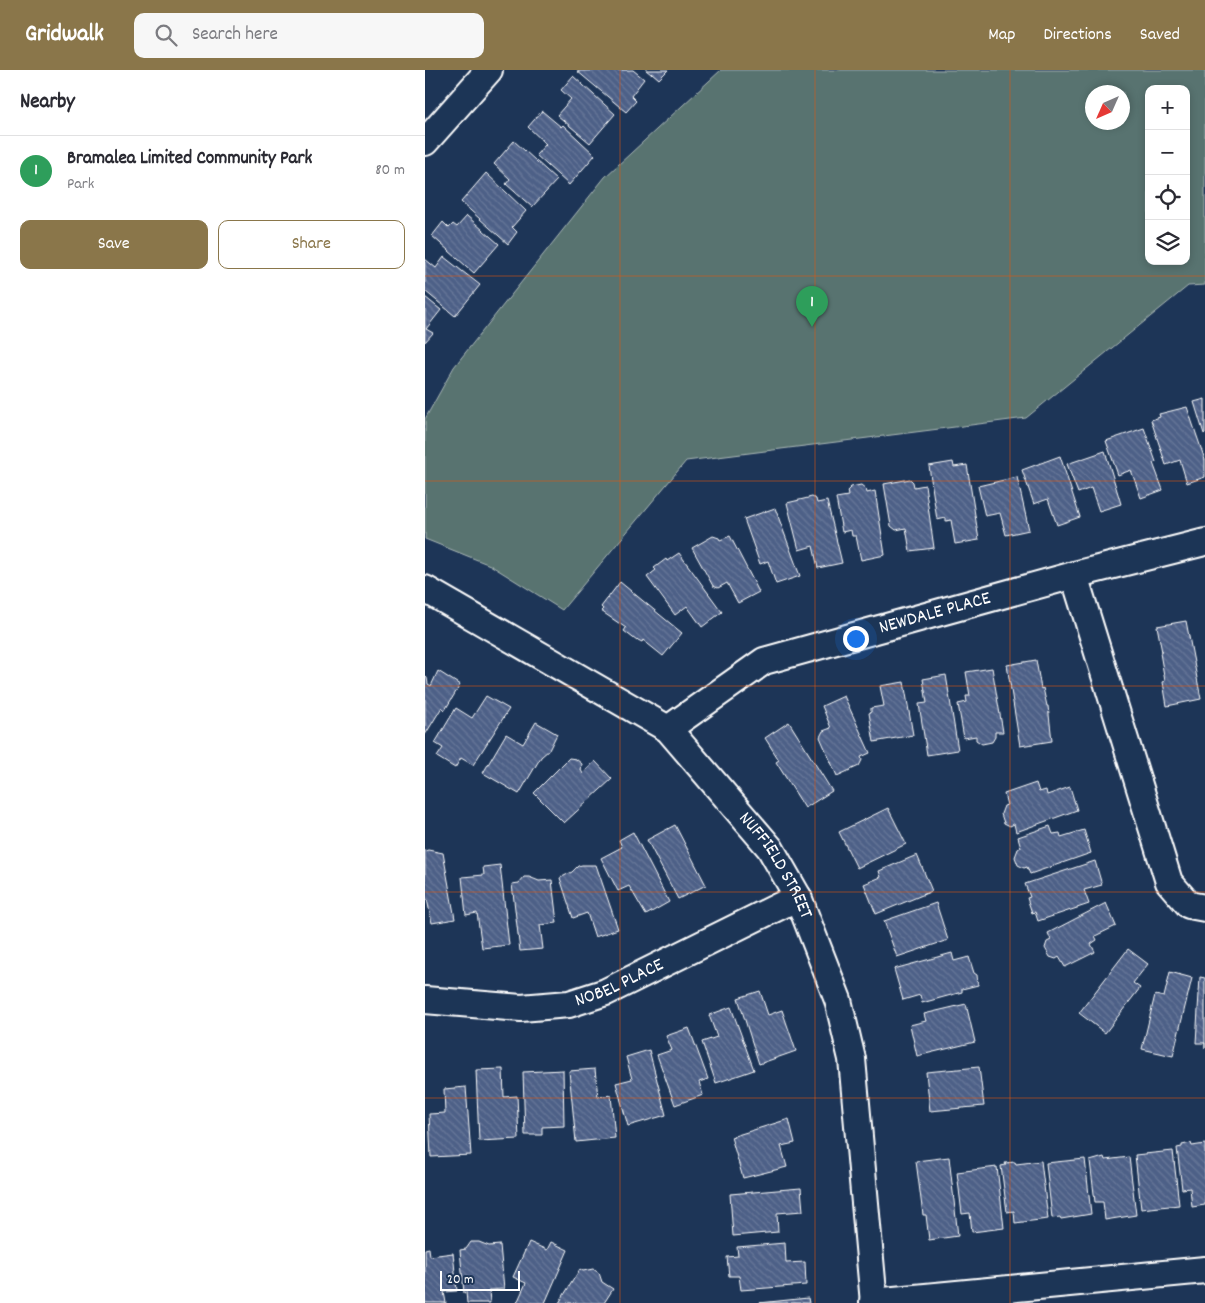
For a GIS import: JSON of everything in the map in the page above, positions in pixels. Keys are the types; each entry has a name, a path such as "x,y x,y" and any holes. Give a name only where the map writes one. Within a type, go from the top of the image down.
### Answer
{"street":[{"path":"425,142 489,70"},
{"name":"NEWDALE PLACE","path":"668,728 764,661 1075,575 1205,542"},
{"path":"1075,575 1169,882 1189,905 1205,908"},
{"name":"NUFFIELD STREET","path":"425,589 668,728 770,848 798,897 838,1000 852,1059 873,1303"},
{"name":"NOBEL PLACE","path":"425,1000 521,1008 569,1004 606,992 798,897"},
{"path":"873,1303 1205,1270"}],"green space":[{"path":"721,70 1205,70 1205,285 1188,286 1026,418 686,461 562,610 490,565 425,539 425,419 454,367 605,177"}],"building":[{"path":"633,70 644,79 631,96 636,101 626,112 577,71"},
{"path":"646,70 668,70 659,79"},
{"path":"573,76 615,114 590,143 557,115 571,99 561,90"},
{"path":"542,111 561,127 563,125 595,155 569,185 536,155 546,144 528,127"},
{"path":"514,141 557,180 532,207 506,184 510,179 494,164"},
{"path":"486,173 526,211 512,227 517,232 508,244 461,202"},
{"path":"467,216 499,244 474,273 432,236 443,222 449,228 453,224 457,227"},
{"path":"444,257 480,285 455,316 425,291 425,259 436,268"},
{"path":"425,297 441,310 426,329 433,333 425,342"},
{"path":"1205,399 1205,433 1204,434 1194,402"},
{"path":"1187,407 1205,460 1205,477 1187,483 1180,460 1166,465 1151,420 1160,417 1159,414"},
{"path":"1144,428 1156,462 1153,463 1163,490 1141,498 1131,470 1118,475 1106,441"},
{"path":"1105,451 1121,504 1099,511 1091,488 1078,493 1067,464"},
{"path":"1060,456 1080,517 1057,525 1048,499 1034,504 1022,470"},
{"path":"953,462 954,467 967,465 979,540 955,544 951,520 946,521 946,518 937,520 929,466"},
{"path":"1017,477 1029,530 1006,535 1000,513 985,516 978,486"},
{"path":"910,479 914,487 925,485 934,548 910,551 906,528 896,530 891,526 884,484"},
{"path":"861,485 866,489 867,493 875,491 885,555 861,560 856,536 852,536 851,530 842,532 836,498 848,496 847,491 851,487"},
{"path":"812,497 816,499 817,503 827,501 842,563 818,568 813,546 799,550 787,503"},
{"path":"775,508 800,576 776,584 768,561 760,564 744,519"},
{"path":"713,536 720,540 730,536 759,592 738,603 727,583 718,588 713,586 692,548"},
{"path":"679,553 722,612 702,627 687,606 675,615 647,577 656,570 654,568 666,559 667,561"},
{"path":"620,582 682,633 663,656 643,640 642,642 637,641 624,631 626,628 601,611 603,609 601,607"},
{"path":"1186,621 1201,699 1167,706 1160,653 1162,652 1157,626"},
{"path":"1036,660 1041,689 1043,688 1048,706 1052,741 1020,746 1007,665"},
{"path":"992,668 1003,732 995,732 992,742 982,744 976,740 976,736 964,738 958,704 967,702 966,696 970,696 966,672"},
{"path":"438,671 460,685 445,710 442,707 425,735 425,676 428,684 431,686"},
{"path":"946,675 958,750 927,755 919,704 927,703 923,679"},
{"path":"904,682 913,735 874,742 869,713 871,708 884,706 880,686"},
{"path":"486,696 509,709 473,765 461,758 455,768 437,757 443,748 435,743 456,708 472,718"},
{"path":"844,696 870,753 861,757 862,760 859,766 837,776 820,737 823,731 831,728 822,706"},
{"path":"536,722 557,734 549,750 541,757 519,794 483,773 506,734 523,744"},
{"path":"789,722 832,791 805,808 776,762 779,760 765,738"},
{"path":"569,758 576,759 582,764 581,770 583,774 595,761 612,779 564,823 534,793"},
{"path":"1036,783 1039,792 1046,790 1047,795 1070,787 1077,810 1016,832 1014,824 1010,826 1004,823 1001,814 1004,806 1007,805 1004,794"},
{"path":"888,808 906,844 857,868 839,832"},
{"path":"675,825 706,885 678,899 647,840"},
{"path":"1050,826 1053,834 1060,833 1061,837 1084,830 1091,853 1030,874 1027,867 1024,868 1018,865 1015,857 1018,849 1021,847 1018,837"},
{"path":"633,832 669,902 646,915 629,886 618,891 601,858 622,847 619,840"},
{"path":"425,851 443,853 455,919 432,923 427,899 425,899"},
{"path":"917,855 932,891 876,914 864,884 881,877 879,871"},
{"path":"1095,861 1102,885 1084,890 1089,904 1038,921 1035,912 1032,913 1027,898 1030,897 1025,884"},
{"path":"500,865 509,945 482,948 477,913 466,915 462,877 484,875 483,867"},
{"path":"582,865 596,865 618,929 595,937 587,913 573,918 560,878"},
{"path":"524,877 539,881 552,880 557,923 540,925 543,949 520,951 512,884 519,883"},
{"path":"936,903 948,940 897,957 884,921"},
{"path":"1106,903 1116,926 1095,936 1097,940 1091,944 1095,952 1065,967 1059,957 1056,959 1050,957 1045,948 1047,942 1051,940 1048,933"},
{"path":"1128,949 1148,964 1133,983 1140,988 1105,1033 1079,1013"},
{"path":"952,953 954,961 969,957 974,973 977,975 978,985 962,989 962,992 922,1003 920,995 903,1000 894,969"},
{"path":"1170,972 1192,978 1173,1056 1142,1049 1155,995 1164,997"},
{"path":"1200,977 1205,978 1205,1043 1196,1043"},
{"path":"760,991 768,1015 782,1010 796,1051 759,1064 738,998"},
{"path":"966,1004 975,1042 917,1056 910,1025 926,1021 924,1014"},
{"path":"731,1007 754,1070 716,1083 702,1042 717,1037 709,1015"},
{"path":"689,1028 708,1079 699,1082 703,1095 675,1105 657,1055 672,1050 666,1036"},
{"path":"649,1050 666,1115 628,1126 616,1083 632,1079 626,1057"},
{"path":"979,1067 984,1106 930,1111 926,1072"},
{"path":"503,1069 504,1097 517,1096 519,1139 479,1141 476,1070"},
{"path":"595,1069 598,1097 611,1095 615,1138 576,1142 569,1071"},
{"path":"563,1070 564,1126 542,1127 542,1135 525,1135 523,1072"},
{"path":"466,1087 471,1155 431,1157 429,1114 445,1113 444,1089"},
{"path":"789,1119 795,1143 781,1146 787,1167 743,1178 731,1137"},
{"path":"1191,1143 1192,1146 1205,1144 1205,1205 1192,1207 1190,1188 1182,1189 1177,1148"},
{"path":"1173,1151 1179,1205 1141,1209 1135,1155"},
{"path":"949,1157 958,1236 929,1240 926,1215 923,1215 916,1161"},
{"path":"1104,1157 1105,1160 1129,1157 1136,1215 1105,1220 1103,1202 1095,1202 1090,1161"},
{"path":"1085,1159 1091,1214 1061,1219 1060,1217 1052,1218 1046,1163"},
{"path":"1041,1161 1048,1219 1015,1223 1014,1211 1007,1212 1001,1166 1006,1165 1005,1163 1015,1162 1016,1164"},
{"path":"997,1167 1004,1228 972,1232 970,1213 962,1214 957,1172"},
{"path":"801,1188 803,1211 777,1213 778,1232 733,1236 730,1194"},
{"path":"471,1242 479,1242 489,1246 500,1245 504,1289 489,1290 490,1303 467,1303 466,1292 464,1293 460,1250 466,1249"},
{"path":"529,1242 547,1250 551,1242 568,1250 545,1303 517,1303 526,1283 513,1277"},
{"path":"785,1243 786,1263 805,1262 806,1285 741,1290 739,1276 729,1276 727,1257 738,1256 737,1247"},
{"path":"429,1248 430,1256 453,1253 457,1291 444,1292 446,1303 425,1303 425,1249"},
{"path":"580,1269 583,1271 593,1269 599,1273 602,1282 613,1289 604,1303 559,1303"},
{"path":"808,1298 809,1303 759,1303"}],"place":[{"name":"Bramalea Limited Community Park","path":"812,327"}]}
